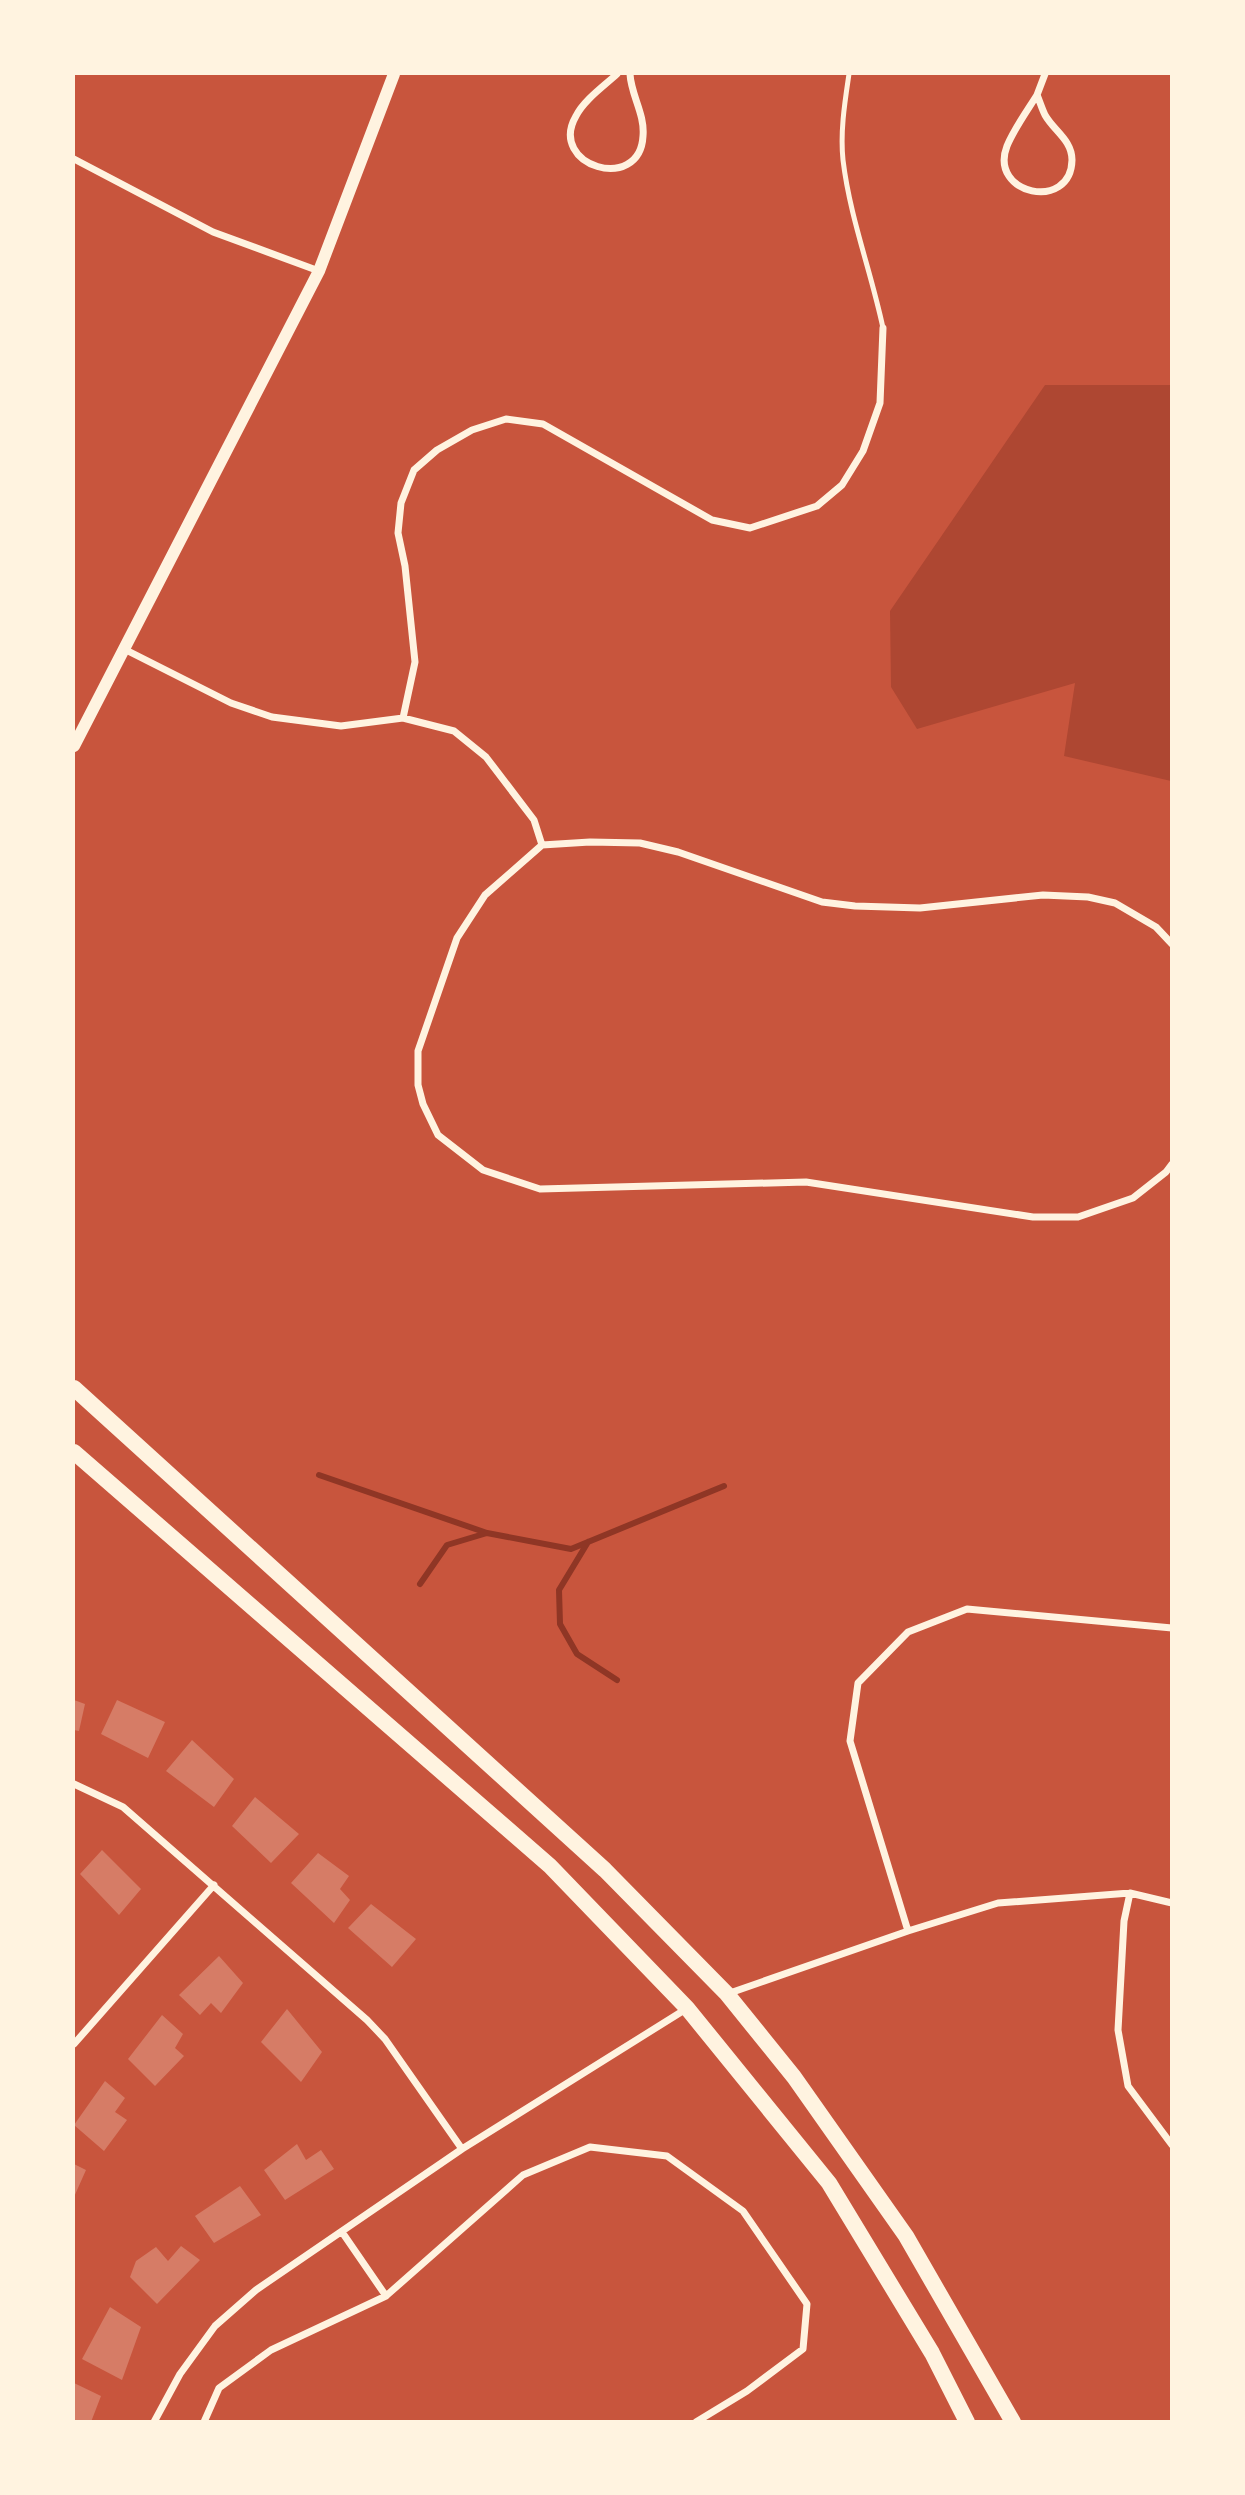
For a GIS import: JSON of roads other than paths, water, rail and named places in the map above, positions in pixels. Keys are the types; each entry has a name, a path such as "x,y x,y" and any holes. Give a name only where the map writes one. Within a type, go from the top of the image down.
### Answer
{"main road":[{"path":"74,1388 605,1870 727,1994 794,2077 906,2236 1013,2421"},
{"path":"74,1452 550,1866 687,2008 829,2183 932,2353 967,2421"}],"street":[{"path":"74,746 318,271 394,74"},
{"path":"617,74 576,116 571,129 572,143 579,156 590,165 603,169 617,168 630,162 639,151 643,138 642,123 629,74"},
{"path":"1037,95 1045,115 1069,146 1072,159 1070,172 1063,183 1052,190 1039,193 1026,191 1015,183 1007,173 1004,160 1007,146 1037,95 1045,74"},
{"path":"74,159 213,232 318,271"},
{"path":"403,718 415,662 405,566 398,533 401,503 414,470 437,450 472,429 506,419 543,424 712,520 750,528 817,506 842,485 863,452 880,403 883,328"},
{"path":"124,649 231,703 272,717 341,726 403,718 454,731 486,757 534,820 542,845"},
{"path":"1171,944 1156,927 1115,903 1088,897 1043,895 920,908 855,906 822,902 678,852 640,843 542,845 485,895 457,938 418,1051 418,1085 423,1104 438,1135 483,1170 540,1189 806,1182 1033,1217 1078,1217 1133,1198 1166,1172 1171,1164"},
{"path":"908,1931 850,1741 858,1683 908,1632 967,1609 1171,1628"},
{"path":"74,1784 122,1807 214,1885 385,2039 462,2149"},
{"path":"74,2044 214,1885"},
{"path":"727,1994 908,1931 998,1903 1130,1893 1171,1903"},
{"path":"1130,1893 1124,1922 1118,2030 1128,2086 1171,2145"},
{"path":"154,2421 180,2374 215,2326 256,2290 462,2149 687,2008"},
{"path":"204,2421 219,2388 271,2350 386,2295 523,2175 590,2147 667,2156 743,2211 807,2304 803,2350 747,2391 696,2421"},
{"path":"342,2232 386,2295"}],"lane":[{"path":"849,74 843,157 856,230 876,292 883,328"}],"waterway":[{"path":"319,1475 487,1533 571,1549 724,1486"},
{"path":"420,1584 447,1545 487,1533"},
{"path":"588,1542 559,1590 560,1624 577,1654 617,1680"}]}
